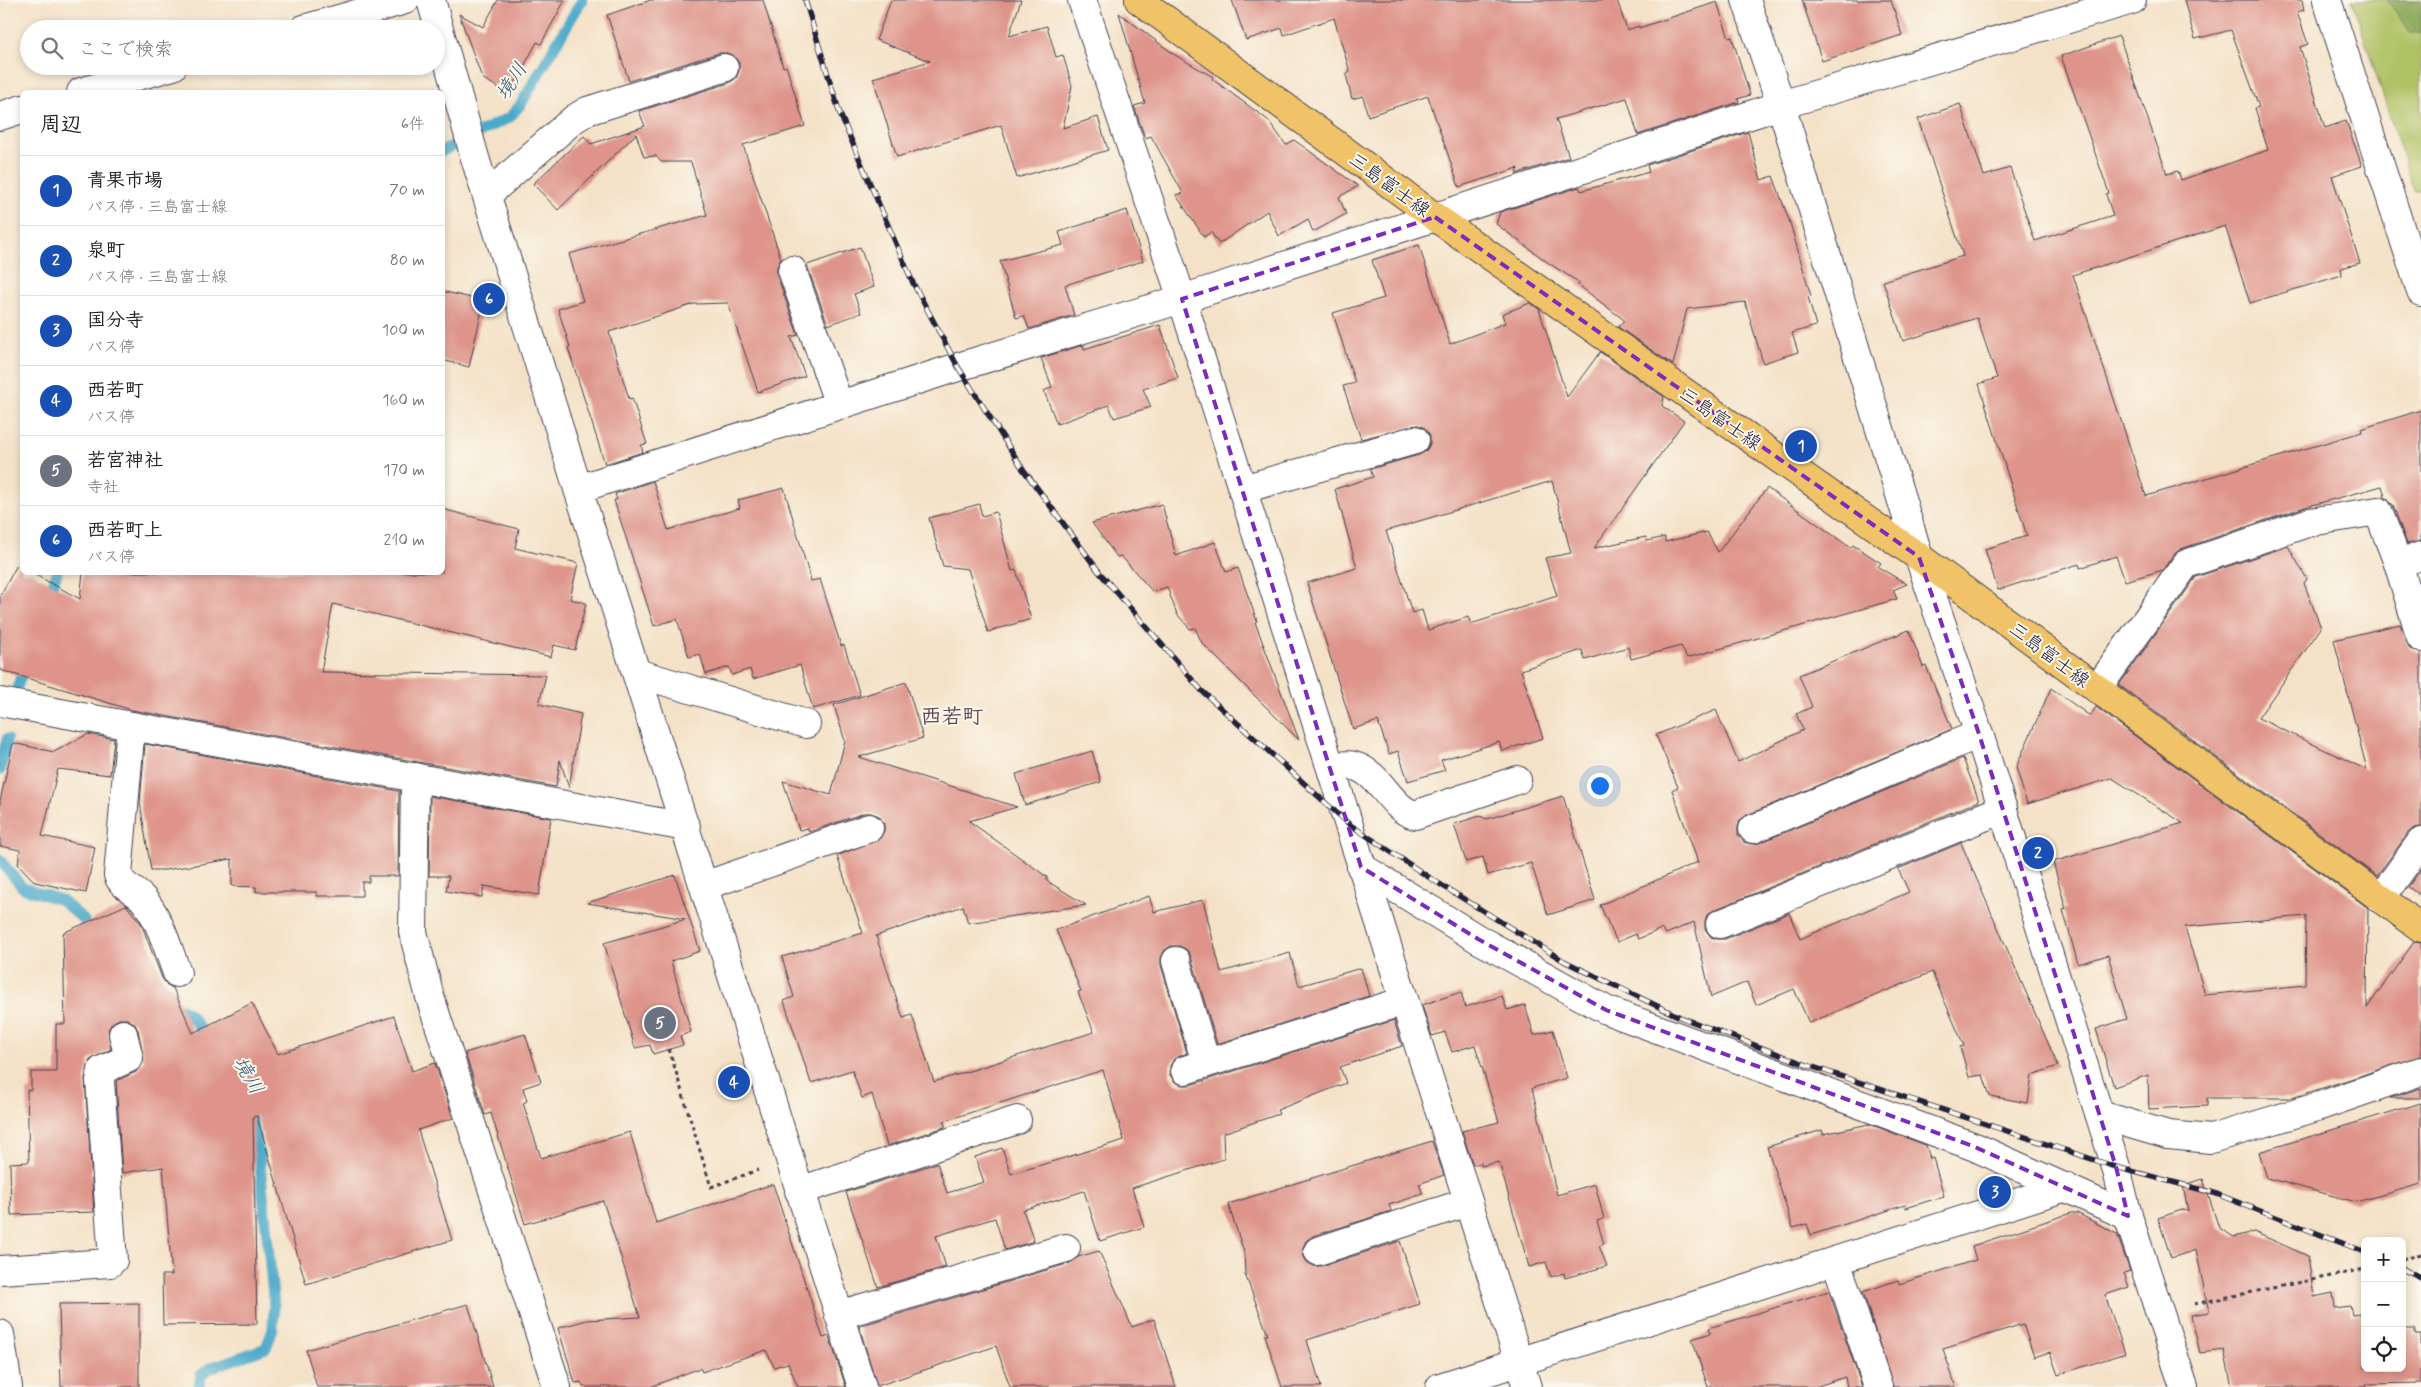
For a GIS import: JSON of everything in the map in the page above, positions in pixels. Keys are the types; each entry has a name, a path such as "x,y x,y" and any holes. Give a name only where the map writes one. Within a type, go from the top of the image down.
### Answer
{"main road":[{"name":"三島富士線","path":"1138,0 1435,217 1919,557 2421,928"}],"street":[{"path":"335,20 405,0"},
{"path":"430,0 436,20"},
{"path":"1082,0 1182,299 1523,1374"},
{"path":"1746,0 1781,105 1919,557 1980,734 2116,1167 2128,1216 2184,1387"},
{"path":"578,489 839,405 1182,299 1781,105 2132,0"},
{"path":"2327,0 2421,292"},
{"path":"445,52 487,196 578,489 862,1387"},
{"path":"487,196 574,118 587,112 724,68"},
{"path":"97,90 137,85 156,75"},
{"path":"0,116 20,110"},
{"path":"792,270 839,405"},
{"path":"1242,489 1415,440"},
{"path":"2097,689 2186,564 2310,522 2378,512 2409,559 2421,638"},
{"path":"637,673 806,724"},
{"path":"0,702 686,828"},
{"path":"131,726 118,875 120,880 142,898 154,917 178,973"},
{"path":"1753,829 1980,734"},
{"path":"1331,767 1354,765 1376,779 1405,813 1415,814 1516,780"},
{"path":"415,777 413,932 430,997 557,1387"},
{"path":"1720,924 2003,809"},
{"path":"704,886 869,828"},
{"path":"2380,898 2421,842"},
{"path":"1361,867 1478,939 1606,1010 1975,1147 2128,1216"},
{"path":"1176,961 1196,1066 1404,1001"},
{"path":"0,1270 110,1263 113,1260 100,1081 102,1070 129,1058 123,1034"},
{"path":"2100,1115 2168,1135 2212,1139 2317,1107 2421,1070"},
{"path":"799,1191 1017,1120"},
{"path":"1440,1387 1523,1374 1836,1261 2066,1187"},
{"path":"1318,1251 1468,1202"},
{"path":"839,1315 1066,1248"},
{"path":"1836,1261 1878,1387"},
{"path":"0,1334 8,1387"}],"path":[{"path":"669,1049 710,1187 789,1160"},
{"path":"2406,1259 2421,1254"},
{"path":"2159,1312 2361,1270"}],"highlighted area":[{"path":"1435,217 1919,557 1979,734 2116,1167 2128,1216 1975,1147 1606,1010 1478,939 1361,867 1182,299"}],"green space":[{"path":"2352,0 2421,0 2421,190 2414,191"},
{"path":"2387,0 2421,0 2421,32 2411,33"}],"building":[{"path":"498,0 565,0 541,44 537,42 509,94 482,78 459,14 483,27"},
{"path":"651,0 763,0 783,67 786,66 805,126 743,145 781,259 777,267 777,275 798,335 791,337 805,376 758,392 728,303 694,304 609,332 629,399 632,398 647,444 641,445 643,452 605,464 568,348 570,347 558,309 583,301 569,254 707,215 691,162 661,162 656,156 644,157 636,134 558,210 533,184 584,136 591,144 645,126 639,111 729,83 736,78 739,71 739,63 734,56 727,53 719,53 629,81 607,15"},
{"path":"891,0 1021,0 1009,36 1047,26 1056,57 1063,55 1072,86 1063,128 1098,117 1108,150 1017,178 1001,125 897,157 873,78 930,61 876,40"},
{"path":"1232,0 1617,0 1627,30 1639,26 1639,28 1717,2 1729,38 1732,37 1750,95 1738,99 1739,102 1638,135 1627,98 1556,119 1569,157 1516,174 1518,168 1459,187 1428,96 1368,116 1363,96 1352,99 1346,75 1350,72 1334,18 1284,35 1282,28 1246,40"},
{"path":"1802,0 1891,0 1902,35 1822,61"},
{"path":"2184,0 2302,0 2304,10 2297,12 2308,44 2300,47 2325,128 2346,121 2362,166 2332,176 2360,263 2341,268 2342,275 2250,303 2225,226 2073,275 2146,496 2362,432 2361,429 2421,410 2421,541 2407,544 2393,505 2385,497 2382,486 2305,507 2181,549 2173,555 2163,570 2125,581 2116,556 2080,568 2079,564 1998,590 1985,549 2027,536 1979,384 1997,378 1977,318 1903,341 1883,281 1963,256 1918,119 1960,104 1984,176 2010,168 2035,241 2113,216 2106,194 2109,193 2061,56 2119,36 2167,174 2178,171 2181,180 2268,150 2255,108 2259,107 2231,30 2195,39"},
{"path":"1119,13 1175,55 1213,77 1212,79 1268,120 1286,145 1294,140 1358,186 1339,197 1346,214 1313,232 1308,219 1279,236 1267,211 1219,244 1211,232 1204,237 1176,195 1183,193 1151,136 1145,138 1134,106 1145,103"},
{"path":"1748,132 1761,180 1773,176 1790,223 1811,296 1808,297 1816,326 1792,333 1798,352 1763,363 1745,302 1687,309 1673,365 1618,327 1624,320 1577,284 1580,283 1550,264 1496,224 1500,212 1579,187 1581,191 1649,172 1647,165"},
{"path":"1127,210 1143,261 1065,285 1074,315 1029,329 1024,316 1016,318 1000,261 1063,245 1059,232"},
{"path":"1419,245 1450,344 1505,323 1502,314 1530,303 1539,309 1567,397 1600,352 1664,397 1662,406 1684,421 1594,548 1646,537 1647,541 1665,537 1665,542 1707,532 1718,552 1767,488 1851,548 1853,545 1881,563 1878,567 1907,584 1893,590 1897,599 1687,658 1681,646 1631,659 1628,647 1585,660 1582,650 1521,670 1543,738 1502,751 1499,742 1441,760 1445,770 1408,781 1398,751 1389,754 1378,721 1353,729 1307,583 1357,568 1335,489 1373,477 1370,469 1419,455 1426,451 1430,444 1430,435 1425,428 1418,425 1361,439 1343,386 1355,383 1333,313 1384,298 1372,260","holes":["1552,481 1571,553 1545,558 1557,596 1471,624 1468,617 1428,630 1422,610 1412,613 1386,531"]},
{"path":"860,247 874,287 854,294 861,313 828,325 807,265"},
{"path":"445,292 484,301 469,367 445,361"},
{"path":"1160,325 1178,378 1143,389 1151,407 1114,418 1109,405 1057,424 1044,391 1052,387 1041,358 1083,345 1084,349"},
{"path":"653,481 668,530 740,508 738,500 784,488 811,581 820,579 841,646 844,645 860,695 813,709 800,665 753,679 750,669 732,675 729,667 706,674 700,654 689,657 677,619 654,626 614,500 617,500 615,494"},
{"path":"979,504 982,516 996,512 1012,571 1016,570 1031,619 988,632 968,569 943,566 929,518"},
{"path":"1162,504 1176,556 1215,542 1226,572 1238,568 1257,621 1255,622 1299,740 1202,643 1195,628 1190,629 1177,614 1167,587 1153,592 1121,556 1117,557 1092,523"},
{"path":"445,510 519,529 515,548 578,563 570,599 586,603 575,650 554,645 551,657 333,604 321,672 546,675 539,704 581,714 569,788 560,760 556,787 132,710 0,670 0,596 17,565 20,567 20,575 36,575 80,599 83,575 445,575"},
{"path":"2288,546 2307,579 2304,583 2321,628 2258,718 2367,770 2334,640 2400,624 2410,649 2421,653 2421,827 2414,828 2408,833 2377,876 2119,685 2196,577"},
{"path":"1909,630 1923,667 1926,666 1952,729 1747,815 1740,820 1738,835 1744,842 1759,843 1963,758 1979,801 1714,910 1707,915 1705,929 1711,937 1725,939 1789,913 1800,939 1909,892 1898,869 1961,843 2058,1066 2032,1075 2028,1103 1990,1096 1983,1075 1969,1077 1960,1047 1964,1046 1932,972 1809,1023 1794,989 1756,1005 1747,982 1711,997 1694,922 1666,934 1661,929 1638,939 1636,934 1617,942 1600,905 1698,862 1672,790 1678,787 1656,735 1716,710 1738,762 1803,730 1796,714 1812,707 1799,675"},
{"path":"906,682 923,738 859,757 1017,807 969,821 1047,877 1047,881 1086,905 968,923 963,906 876,936 903,1018 912,1015 934,1082 1094,1032 1078,992 1081,991 1056,930 1149,896 1154,912 1203,900 1221,972 1290,953 1299,986 1361,968 1369,996 1217,1044 1191,956 1187,950 1180,946 1171,946 1165,950 1161,957 1161,965 1187,1053 1174,1059 1170,1066 1170,1075 1175,1082 1182,1085 1190,1085 1394,1020 1402,1046 1340,1067 1346,1083 1277,1110 1279,1114 1223,1133 1224,1159 1132,1188 1144,1227 1100,1241 1084,1191 1023,1210 1034,1241 1005,1250 995,1218 936,1236 946,1267 878,1287 846,1192 937,1163 947,1193 984,1182 975,1157 1002,1148 1011,1174 1124,1140 1103,1070 944,1121 945,1127 887,1146 872,1094 862,1098 852,1070 811,1083 784,1001 794,997 782,957 863,933 837,856 880,838 884,831 884,823 879,816 864,813 809,832 808,828 799,830 783,781 831,795 845,741 834,705"},
{"path":"2051,688 2090,716 2096,707 2368,908 2367,1008 2414,942 2421,943 2421,1056 2292,1098 2207,1098 2207,1106 2149,1109 2148,1075 2114,1087 2096,1029 2127,1019 2108,955 2078,964 2063,910 2066,909 2053,862 2183,823 2112,778 2027,804 2016,767","holes":["2306,916 2305,985 2205,995 2185,927"]},
{"path":"88,734 114,739 110,775 58,769 42,836 95,847 86,893 35,882 18,864 20,850 0,846 0,801 13,743 54,752"},
{"path":"145,744 399,791 398,876 369,876 369,882 362,882 362,896 317,896 317,892 256,892 256,887 232,886 232,859 165,870 151,870 140,803"},
{"path":"1092,751 1101,782 1025,805 1016,774"},
{"path":"430,796 551,818 539,895 484,886 482,897 446,891 449,876 429,876"},
{"path":"1563,796 1595,900 1548,915 1531,863 1488,875 1483,857 1466,862 1454,824 1480,816 1487,819"},
{"path":"2421,869 2421,896 2408,887"},
{"path":"675,875 700,951 671,961 691,1032 680,1036 683,1045 653,1054 650,1045 635,1048 604,943 686,919 587,903"},
{"path":"126,905 141,923 162,978 167,985 173,988 193,1033 252,1003 278,1054 394,1016 412,1071 435,1063 453,1118 418,1130 452,1240 306,1284 257,1116 253,1117 257,1324 163,1325 162,1275 172,1275 163,1167 122,1173 116,1081 136,1072 144,1061 138,1030 134,1023 127,1019 119,1019 112,1023 108,1030 111,1049 90,1060 85,1078 94,1212 11,1215 10,1163 29,1162 27,1090 31,1090 31,1072 56,1072 56,1024 65,1024 63,933"},
{"path":"1461,992 1465,1007 1502,996 1507,1010 1525,1005 1534,1035 1553,1030 1567,1078 1532,1088 1557,1195 1595,1184 1604,1219 1597,1221 1604,1244 1599,1246 1607,1266 1565,1278 1564,1273 1551,1277 1546,1262 1529,1267 1499,1162 1481,1166 1481,1163 1473,1165 1462,1131 1499,1122 1475,1045 1452,1052 1445,1032 1432,1036 1422,1005"},
{"path":"525,1034 541,1082 523,1088 527,1101 523,1103 541,1158 630,1132 656,1223 773,1184 823,1338 829,1336 846,1387 798,1387 788,1363 774,1367 766,1350 702,1372 700,1368 650,1387 583,1387 581,1382 575,1383 558,1328 587,1320 640,1317 603,1201 525,1224 491,1113 485,1115 465,1053"},
{"path":"2421,1088 2421,1098 2390,1098"},
{"path":"2421,1103 2421,1184 2356,1202 2267,1178 2259,1152"},
{"path":"1869,1124 1926,1145 1930,1159 1933,1158 1944,1196 1906,1208 1905,1205 1811,1235 1807,1224 1793,1228 1767,1147 1822,1130 1823,1134"},
{"path":"1432,1141 1444,1175 1419,1184 1423,1194 1389,1205 1391,1211 1313,1236 1306,1241 1303,1248 1303,1255 1307,1262 1314,1266 1322,1266 1400,1241 1420,1304 1307,1340 1321,1387 1282,1387 1265,1335 1268,1335 1245,1274 1244,1252 1228,1204"},
{"path":"2203,1179 2219,1228 2234,1237 2254,1232 2308,1256 2314,1297 2333,1293 2335,1308 2350,1306 2352,1315 2360,1314 2361,1372 2406,1372 2406,1329 2415,1329 2415,1335 2421,1335 2421,1383 2366,1384 2367,1387 2232,1387 2224,1350 2200,1353 2191,1315 2209,1312 2196,1250 2171,1258 2158,1218 2185,1209 2188,1211 2183,1185"},
{"path":"2071,1213 2077,1213 2117,1234 2130,1271 2124,1273 2129,1287 2105,1295 2125,1353 2058,1375 2050,1352 2034,1357 2023,1324 1943,1349 1956,1387 1893,1387 1863,1292 1898,1280 1899,1284 1976,1260 1972,1246"},
{"path":"1099,1251 1132,1327 1154,1319 1176,1387 1010,1387 996,1346 877,1386 859,1326 1070,1263 1078,1257"},
{"path":"1829,1291 1862,1387 1847,1387 1845,1377 1815,1387 1708,1387 1692,1339 1711,1333 1709,1328"},
{"path":"139,1303 139,1387 61,1387 59,1304"},
{"path":"468,1304 493,1387 317,1387 306,1350"}],"waterway":[{"name":"境川","path":"445,150 510,117 521,104 582,0"},
{"name":"境川","path":"48,599 56,575"},
{"name":"境川","path":"18,685 26,662"},
{"name":"境川","path":"0,770 7,739"},
{"name":"境川","path":"0,860 23,888 61,900 83,919 92,937"},
{"name":"境川","path":"168,1007 176,1007 188,1013 207,1041"},
{"name":"境川","path":"199,1387 201,1375 210,1368 266,1348 273,1329 274,1306 259,1153 250,1115"}],"railway":[{"path":"805,0 840,114 913,283 958,367 1023,469 1100,573 1202,691 1349,824 1430,878 1564,961 1680,1017 1807,1065 2116,1167 2214,1193 2361,1250"},
{"path":"2406,1271 2421,1278"}],"place":[{"name":"西若町上","path":"489,299"},
{"name":"青果市場","path":"1801,446"},
{"name":"泉町","path":"2038,853"},
{"name":"若宮神社","path":"660,1023"},
{"name":"西若町","path":"734,1082"},
{"name":"国分寺","path":"1995,1192"}],"district":[{"name":"西若町","path":"952,716"}]}
